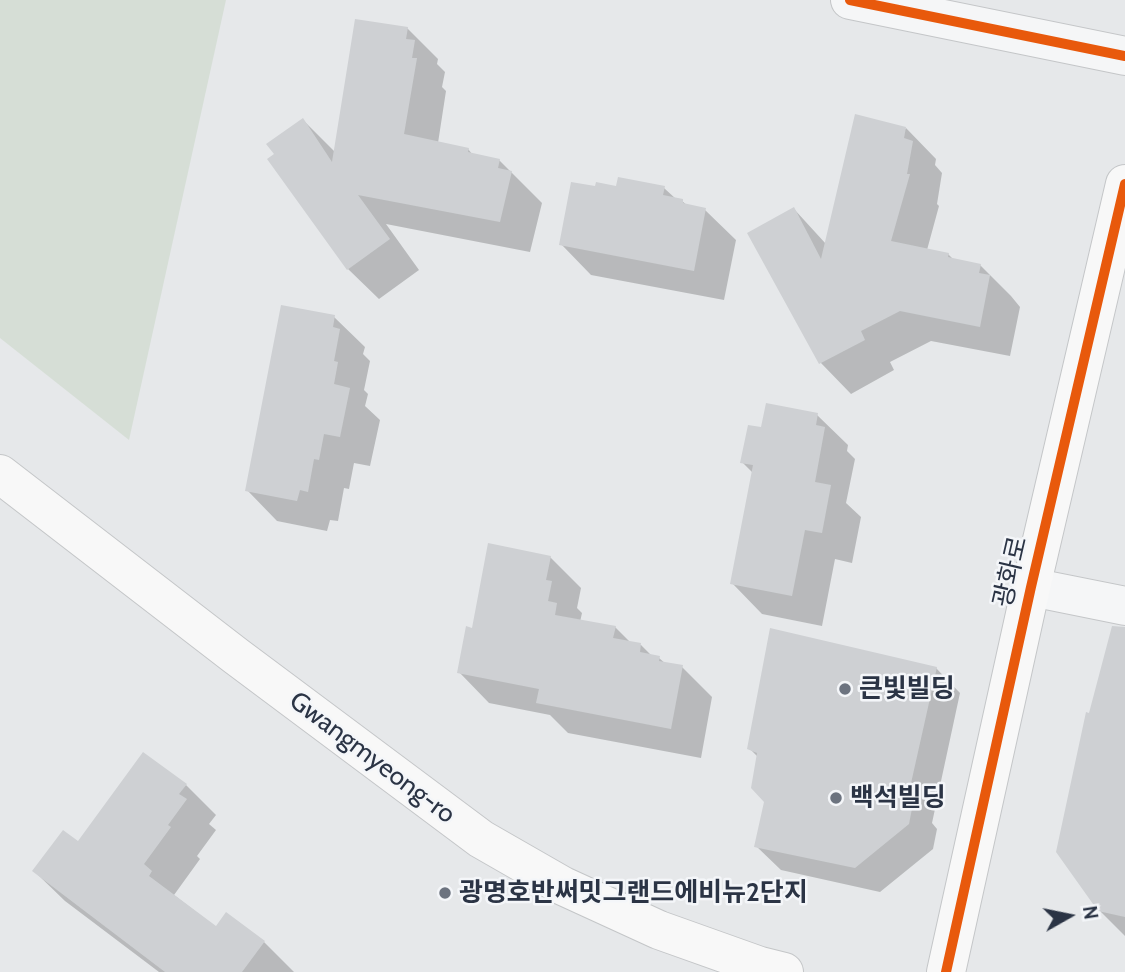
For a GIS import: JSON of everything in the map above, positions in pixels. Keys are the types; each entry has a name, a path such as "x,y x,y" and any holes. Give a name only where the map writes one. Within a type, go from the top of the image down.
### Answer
{"main road":[{"name":"광화로","path":"946,972 1031,587 1124,193"},
{"name":"Gwangmyeong-ro","path":"0,474 236,656 481,839 563,886 659,930 784,972"}],"street":[{"path":"850,0 1125,56"},
{"path":"1031,587 1125,606"}],"shaded area":[{"path":"0,0 226,0 129,440 0,338"}],"building":[{"path":"355,19 408,27 406,39 415,40 412,58 417,58 404,134 469,148 468,152 500,159 498,168 512,171 500,222 358,195 390,239 347,270 267,159 274,154 266,144 303,118 332,162"},
{"path":"855,114 906,127 904,138 913,141 907,174 910,174 891,241 949,253 948,257 981,264 979,273 990,275 980,327 900,311 861,331 865,340 819,364 747,233 794,207 821,259"},
{"path":"618,177 665,186 663,195 706,208 694,271 559,245 571,182 595,186 596,182 616,186"},
{"path":"281,305 335,315 333,327 340,329 334,361 338,362 334,384 350,388 340,437 324,434 319,460 314,459 308,492 300,490 297,501 245,491"},
{"path":"766,403 818,413 816,425 825,427 815,482 831,485 822,533 805,530 792,596 730,584 753,465 740,463 748,425 761,427"},
{"path":"488,543 551,556 546,580 552,581 548,601 557,603 555,615 616,626 613,638 641,643 640,652 660,656 659,661 683,665 671,729 536,703 539,689 457,673 466,626 472,628"},
{"path":"1112,626 1125,627 1125,917 1098,911 1056,852 1086,712 1089,713"},
{"path":"770,628 937,667 907,801 913,803 909,824 855,868 754,847 764,802 751,788 757,753 747,749"},
{"path":"143,752 187,784 179,794 187,799 168,825 171,827 144,864 152,871 149,876 216,926 226,912 265,941 242,972 165,972 32,871 63,830 78,841"}],"cycle path":[{"path":"850,0 1125,56"},
{"path":"946,972 1031,587 1125,184"}],"place":[{"name":"큰빛빌딩","path":"845,689"},
{"name":"백석빌딩","path":"836,798"},
{"name":"광명호반써밋그랜드에비뉴2단지","path":"445,893"}]}
